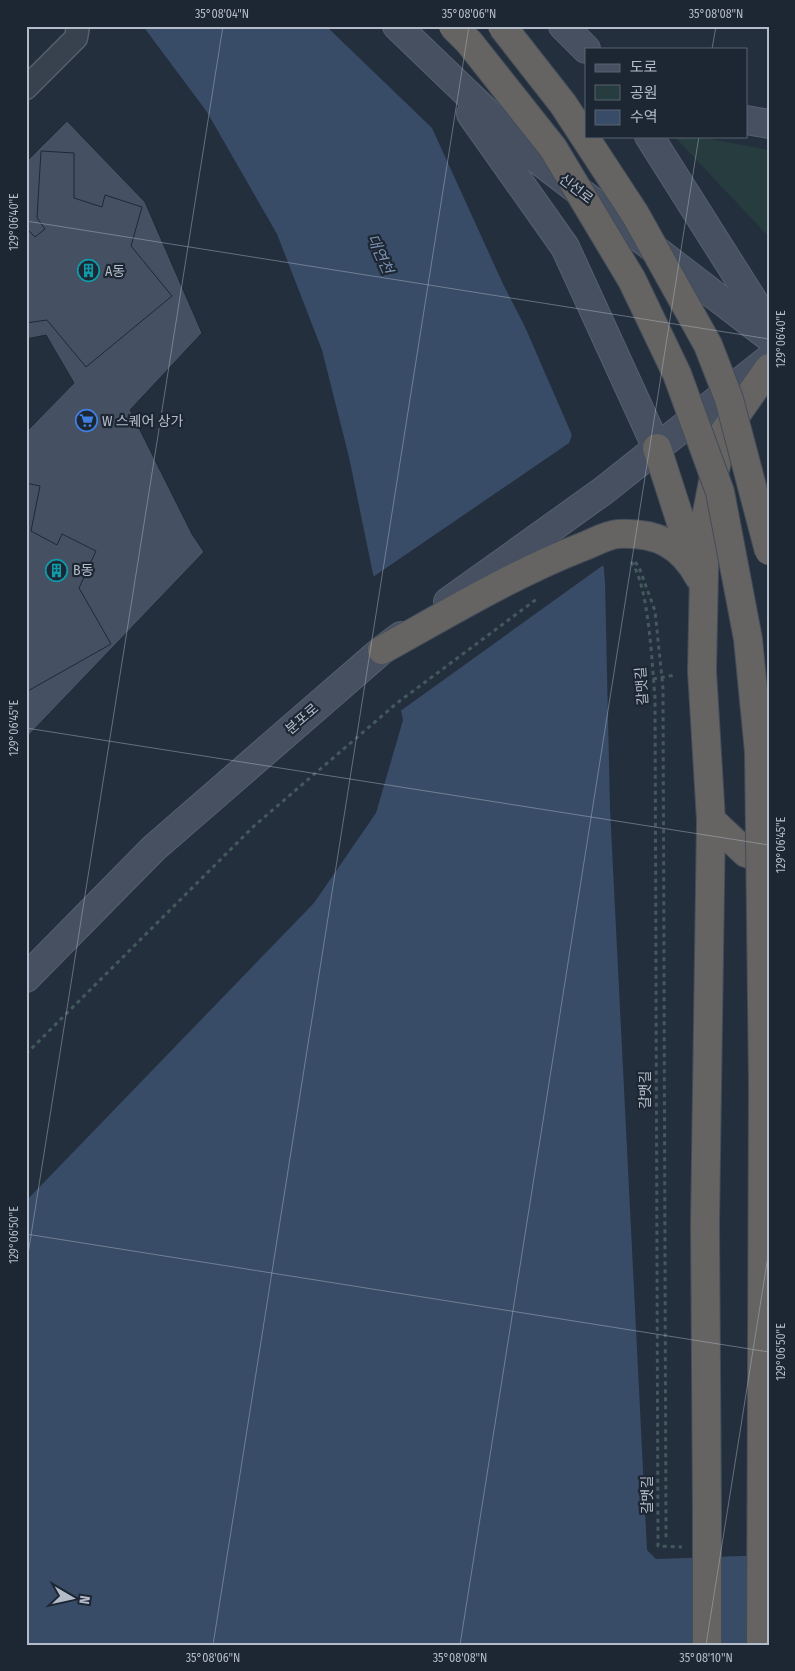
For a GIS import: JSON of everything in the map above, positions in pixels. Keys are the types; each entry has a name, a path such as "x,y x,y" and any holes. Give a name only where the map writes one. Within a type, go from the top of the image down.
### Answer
{"highway":[{"path":"453,26 469,42 553,148 632,280 677,374 720,492 748,639 759,752 763,1075 761,1645"},
{"path":"502,26 563,104 585,138"},
{"path":"585,138 635,214 708,345 729,399 769,551"},
{"path":"707,1645 705,1224 711,820 702,671 705,523 722,435 769,368"},
{"path":"657,448 699,577 704,634"},
{"path":"382,650 564,554 620,546 646,536 666,541 691,562 699,577"},
{"path":"711,820 746,853 769,860"}],"main road":[{"name":"신선로","path":"397,26 528,152 769,337"},
{"path":"563,26 585,48"},
{"path":"432,60 565,246 657,448"},
{"path":"748,120 769,124"},
{"path":"650,138 769,326"},
{"name":"분포로","path":"26,978 154,848 382,650 604,491 769,359"}],"street":[{"path":"26,88 76,38 78,26"}],"path":[{"path":"620,546 639,567 655,612 663,688 666,1539"},
{"name":"갈맷길","path":"620,546 636,568 647,614 655,697 658,1546 686,1547"},
{"path":"26,1054 254,826 397,704 543,595"}],"green space":[{"path":"676,138 704,138 769,150 769,237"}],"water":[{"name":"대연천","path":"143,26 326,26 432,128 503,284 525,327 598,495 605,583 610,808 647,1550 656,1559 769,1555 769,1645 26,1645 26,1201 314,903 376,813 403,720 349,457 322,350 277,234 207,112"}],"pier":[{"path":"573,432 601,494 607,567 602,566 399,712 370,579 569,443"}],"building":[{"name":"W 스퀘어 상가","path":"67,121 145,202 202,333 130,410 192,534 204,552 26,738 26,432 74,383 46,335 26,339 26,162"},
{"name":"A동","path":"41,151 74,153 74,198 102,207 105,195 142,207 131,246 172,296 86,367 47,320 26,323 26,228 35,237 45,229 37,218"},
{"name":"B동","path":"26,483 40,486 31,531 57,545 62,534 96,551 79,588 111,644 26,692"}],"place":[{"name":"A동","path":"89,271"},
{"name":"W 스퀘어 상가","path":"86,421"},
{"name":"B동","path":"57,570"}]}
